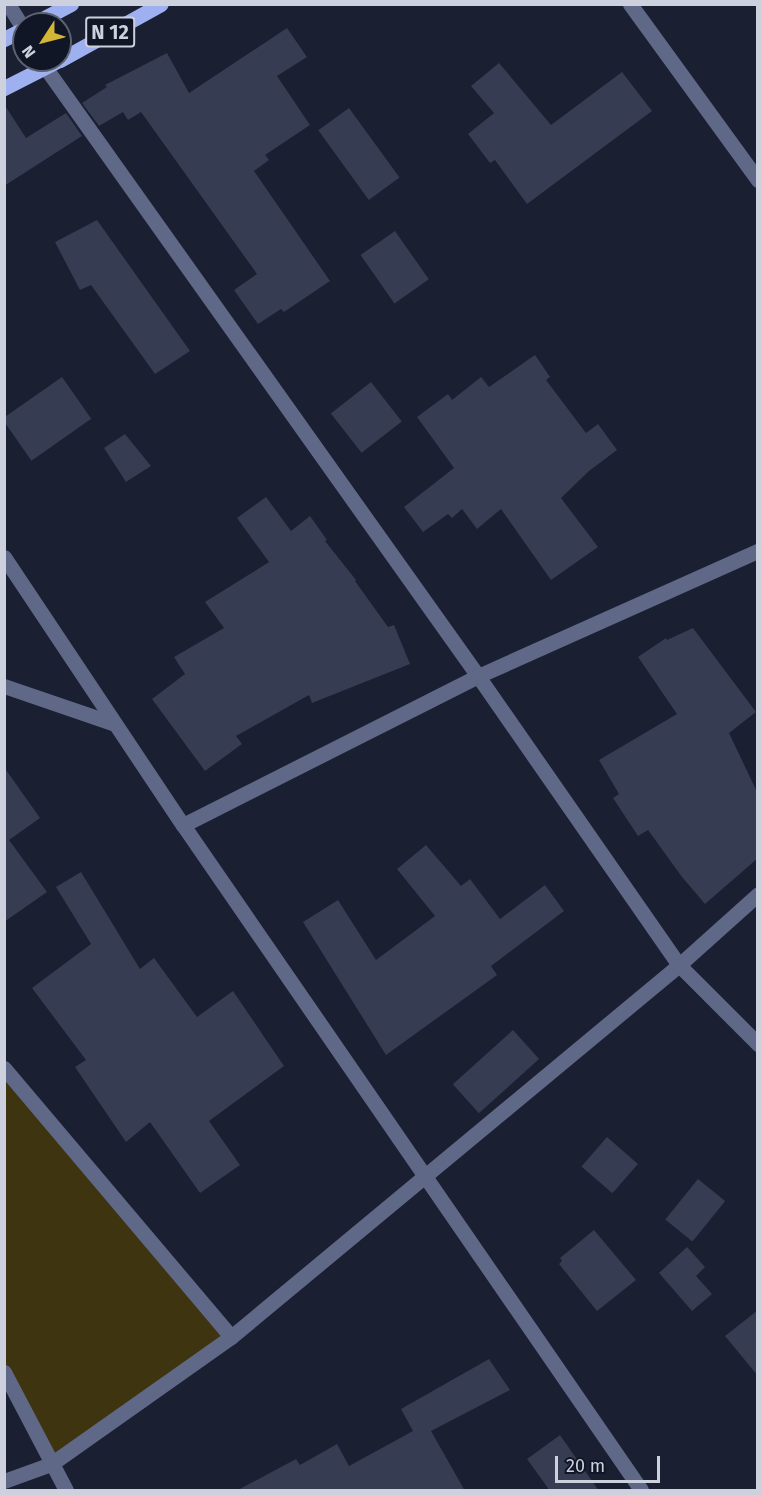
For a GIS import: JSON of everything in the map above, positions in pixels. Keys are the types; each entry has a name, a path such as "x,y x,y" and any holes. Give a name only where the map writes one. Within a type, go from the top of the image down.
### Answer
{"main road":[{"name":"N 12","path":"56,12 71,4"},
{"name":"N 12","path":"72,53 161,4"},
{"name":"N 12","path":"4,88 30,72"}],"street":[{"path":"630,4 758,180"},
{"path":"49,72 478,676 679,964 758,1044"},
{"path":"183,825 478,676 758,551"},
{"path":"4,557 183,825 641,1491"},
{"path":"4,686 116,724"},
{"path":"4,1481 51,1464 231,1338 679,964 758,894"},
{"path":"4,1068 231,1338"},
{"path":"4,1372 66,1491"}],"shaded area":[{"path":"4,1068 231,1337 51,1464 5,1372"}],"building":[{"path":"287,28 307,57 277,76 310,125 265,155 269,160 254,171 330,281 284,312 281,309 258,324 234,290 257,274 141,112 128,120 123,112 99,126 82,103 107,87 105,85 167,53 189,93"},
{"path":"499,63 551,125 622,72 652,111 527,204 495,160 490,163 468,134 494,113 471,86"},
{"path":"4,104 26,138 66,113 82,136 4,186"},
{"path":"349,108 400,178 369,200 318,130"},
{"path":"97,220 190,351 155,374 91,285 80,290 55,242"},
{"path":"395,231 429,279 394,303 361,255"},
{"path":"535,355 550,377 546,380 586,433 598,424 617,450 589,471 561,498 598,547 551,580 501,509 477,529 462,509 452,518 448,514 423,532 404,507 454,468 417,417 448,394 452,400 481,377 489,387"},
{"path":"62,377 91,419 31,461 4,421 4,418"},
{"path":"371,382 402,421 362,453 331,413"},
{"path":"125,434 151,466 126,482 104,448"},
{"path":"266,497 291,531 310,516 327,540 325,541 356,580 388,627 394,625 410,664 312,703 309,695 236,736 242,744 205,771 152,699 185,674 174,657 224,628 205,602 269,562 237,518"},
{"path":"693,628 756,712 729,733 758,794 758,858 705,904 648,830 638,836 613,798 619,794 599,760 677,714 638,657 666,638 667,640"},
{"path":"4,767 40,818 9,840 47,892 4,922"},
{"path":"426,845 461,886 470,879 500,919 545,885 564,911 491,966 497,975 386,1055 303,922 338,900 376,960 435,916 397,869"},
{"path":"81,872 140,969 154,958 197,1017 233,991 284,1066 209,1121 240,1165 200,1193 150,1122 126,1142 75,1067 86,1060 32,988 91,944 56,887"},
{"path":"513,1030 539,1059 479,1113 453,1084"},
{"path":"607,1137 638,1164 612,1193 581,1166"},
{"path":"698,1179 725,1201 692,1241 665,1219"},
{"path":"594,1230 636,1280 597,1311 559,1264 562,1261 560,1258"},
{"path":"687,1247 705,1267 696,1276 712,1294 692,1311 659,1273"},
{"path":"758,1310 758,1376 725,1336"},
{"path":"489,1359 510,1390 431,1431 465,1491 236,1491 296,1459 300,1465 337,1444 349,1466 413,1431 401,1409"},
{"path":"560,1435 599,1491 550,1491 527,1459"}]}
